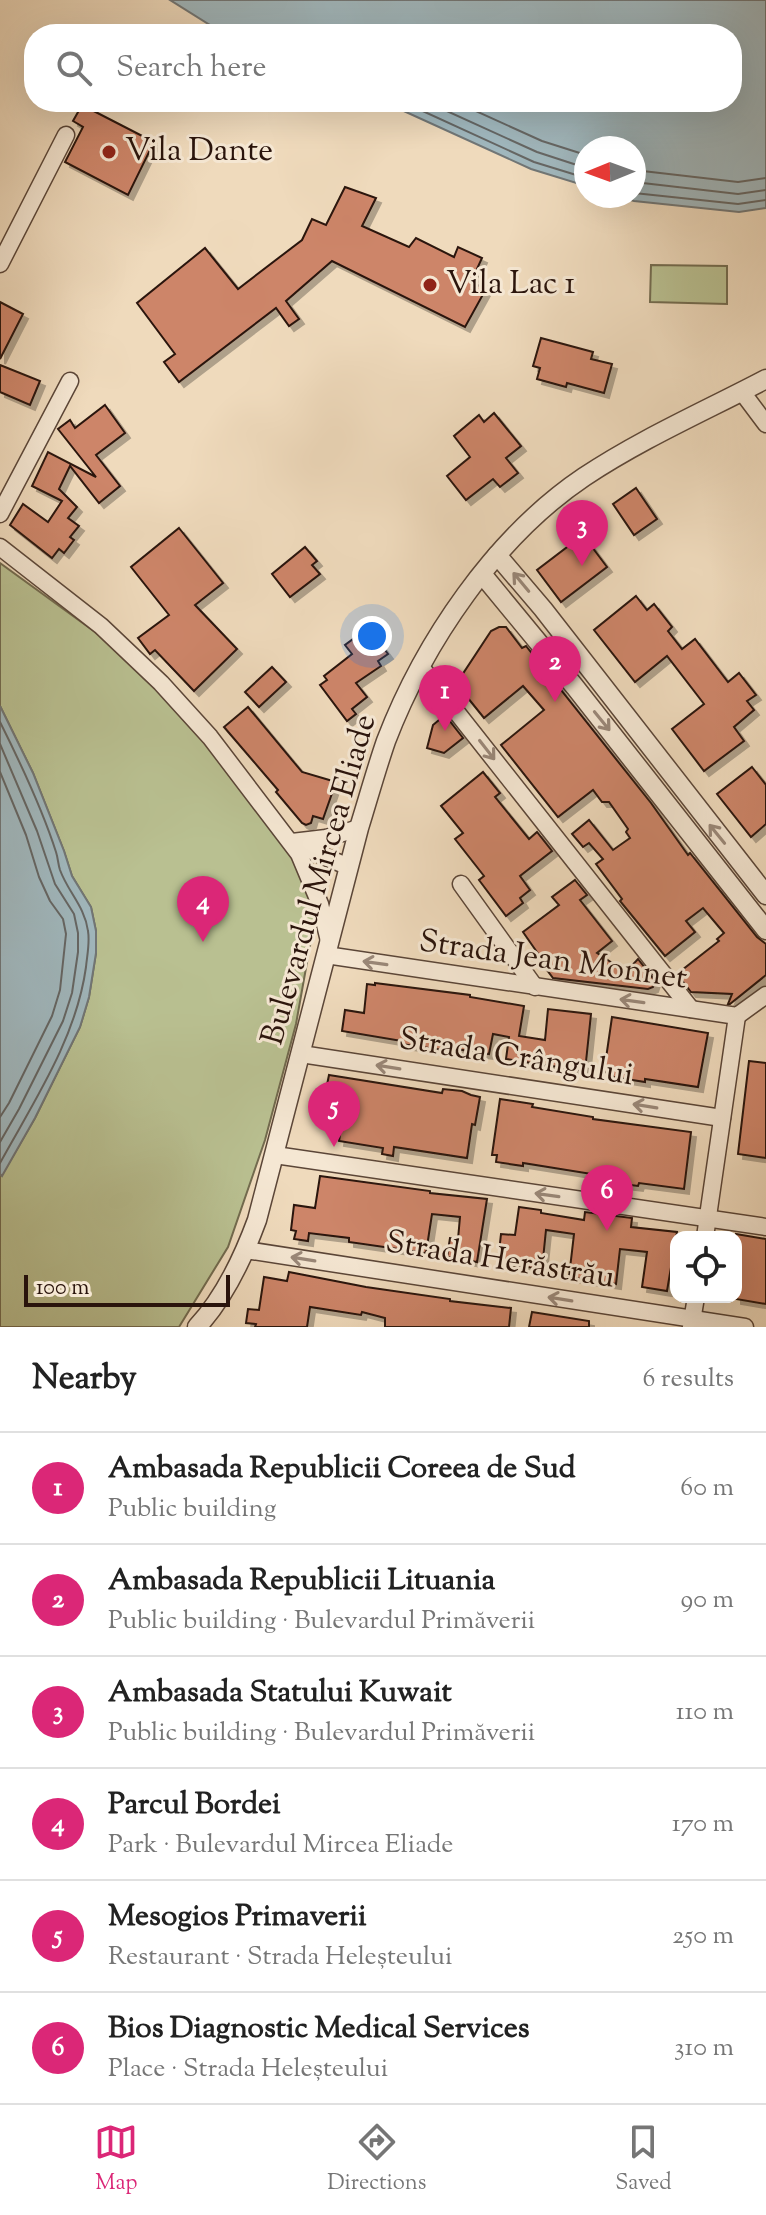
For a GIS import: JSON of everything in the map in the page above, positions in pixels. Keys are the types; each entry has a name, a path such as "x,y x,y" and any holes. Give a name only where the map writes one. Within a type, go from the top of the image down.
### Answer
{"street":[{"path":"0,264 66,135"},
{"name":"Bulevardul Mircea Eliade","path":"203,1324 246,1250 275,1155 359,828 386,741 440,634 497,555 549,504 627,450 766,379"},
{"path":"0,514 70,381"},
{"path":"742,392 766,424"},
{"path":"0,547 101,626 161,683 210,737 292,842 315,890 328,948"},
{"path":"497,555 543,609 766,895"},
{"path":"482,574 766,930"},
{"path":"421,667 691,1009"},
{"path":"292,842 326,838 359,828"},
{"path":"292,842 349,867"},
{"path":"461,884 535,987"},
{"name":"Strada Jean Monnet","path":"328,948 535,987 737,1016"},
{"path":"706,1231 737,1016 766,995"},
{"name":"Strada Crângului","path":"301,1054 722,1118"},
{"path":"275,1155 766,1227"},
{"name":"Strada Herăstrău","path":"246,1250 692,1323 745,1327"},
{"path":"692,1323 695,1303"}],"green space":[{"path":"651,265 727,266 727,304 650,302"},
{"path":"0,563 113,645 170,697 270,820 295,863 316,912 296,1024 265,1140 228,1247 179,1327 0,1327 0,1174 35,1118 80,1027 89,997 96,931 91,907 72,876 33,773 0,706"}],"water":[{"path":"170,0 766,0 766,208 739,212 646,202 646,136 574,136 574,182 531,169 406,112 742,112 742,24 208,24"},
{"path":"0,706 33,773 72,876 91,907 96,931 89,997 80,1027 2,1176 0,1174"}],"building":[{"name":"Vila Dante","path":"78,112 96,112 154,142 128,195 65,162 83,127 73,121"},
{"name":"Vila Lac 1","path":"345,187 376,198 362,226 409,247 416,238 454,257 458,247 482,258 471,282 486,289 465,327 332,261 286,301 299,319 289,326 276,308 179,382 164,362 175,354 137,303 205,248 238,289 302,240 312,219 326,225"},
{"path":"0,302 23,314 0,359"},
{"path":"541,338 593,352 591,359 612,364 604,393 537,379 540,368 533,366"},
{"path":"0,365 40,381 30,405 0,392"},
{"path":"105,405 125,433 96,455 120,486 99,503 70,466 59,489 77,507 68,518 79,526 70,537 74,540 64,553 59,549 52,558 10,525 23,504 48,522 62,501 32,486 48,452 96,477 58,429 70,420 75,428"},
{"path":"494,413 521,446 506,458 518,473 500,487 493,479 466,500 447,476 470,457 454,436 479,415 484,422"},
{"path":"636,488 657,519 634,535 613,504"},
{"path":"179,528 223,583 195,605 237,649 194,691 155,650 150,654 138,638 169,615 131,567"},
{"path":"583,535 607,567 561,602 537,570"},
{"path":"305,547 317,561 312,565 320,574 290,597 272,574"},
{"path":"636,596 647,610 654,604 672,627 668,631 682,649 695,639 728,682 739,673 756,695 747,701 754,710 734,727 744,741 704,771 672,729 704,704 667,656 635,682 594,630"},
{"path":"372,625 383,639 379,642 388,654 378,661 381,666 356,683 367,697 352,709 356,714 347,721 320,685 327,680 324,676 352,654 345,645"},
{"path":"506,627 522,648 526,646 651,803 688,855 690,853 757,937 766,944 766,975 730,1004 732,994 691,992 677,974 719,941 717,939 724,933 703,908 686,921 695,932 665,956 620,901 622,899 596,864 603,859 589,843 583,847 572,834 589,820 613,850 630,838 626,832 628,829 609,802 602,802 593,790 558,817 501,745 544,710 523,686 484,718 455,682 491,631"},
{"path":"272,667 286,682 259,707 245,692"},
{"path":"248,707 302,772 336,782 323,819 313,816 311,823 302,823 224,727"},
{"path":"445,715 463,738 444,753 427,748 433,725"},
{"path":"752,767 766,785 766,824 751,837 717,794"},
{"path":"483,772 500,793 495,797 529,839 537,832 552,851 520,876 530,890 520,898 523,903 506,916 479,880 484,876 455,839 463,833 441,806"},
{"path":"575,880 587,895 580,900 612,941 597,953 626,972 638,959 655,981 653,987 648,989 553,978 544,966 523,932 559,905 552,897"},
{"path":"367,984 470,995 524,1006 519,1036 545,1040 548,1009 591,1014 585,1071 506,1059 509,1037 493,1034 489,1054 401,1044 402,1041 342,1031 345,1010 364,1013"},
{"path":"612,1017 708,1033 698,1087 613,1077 613,1073 604,1072"},
{"path":"749,1061 766,1063 766,1158 738,1154"},
{"path":"329,1075 442,1093 443,1089 462,1091 480,1097 467,1158 394,1147 393,1156 382,1154 383,1148 339,1141 346,1098 325,1095"},
{"path":"500,1099 593,1119 691,1132 684,1189 623,1184 623,1179 523,1163 523,1166 496,1162 497,1155 492,1155"},
{"path":"320,1176 487,1199 477,1262 447,1257 450,1238 458,1239 460,1217 432,1214 426,1253 309,1233 308,1241 294,1239 296,1231 291,1230 294,1205 315,1208"},
{"path":"519,1207 584,1220 585,1212 632,1218 631,1227 670,1231 667,1291 642,1287 647,1252 620,1249 616,1284 569,1277 574,1234 546,1230 542,1269 503,1264 498,1261 501,1234 515,1235"},
{"path":"742,1235 766,1239 766,1304 742,1300"},
{"path":"289,1272 450,1301 511,1308 509,1327 385,1327 385,1318 362,1312 361,1315 310,1307 307,1327 255,1327 256,1324 246,1323 248,1309 259,1310 264,1277 287,1281"},
{"path":"532,1312 589,1321 589,1327 529,1327"}],"place":[{"name":"Vila Dante","path":"109,152"},
{"name":"Vila Lac 1","path":"430,285"},
{"name":"Ambasada Statului Kuwait","path":"582,566"},
{"name":"Ambasada Republicii Lituania","path":"555,702"},
{"name":"Ambasada Republicii Coreea de Sud","path":"445,731"},
{"name":"Parcul Bordei","path":"203,942"},
{"name":"Mesogios Primaverii","path":"334,1147"},
{"name":"Bios Diagnostic Medical Services","path":"607,1231"}]}
